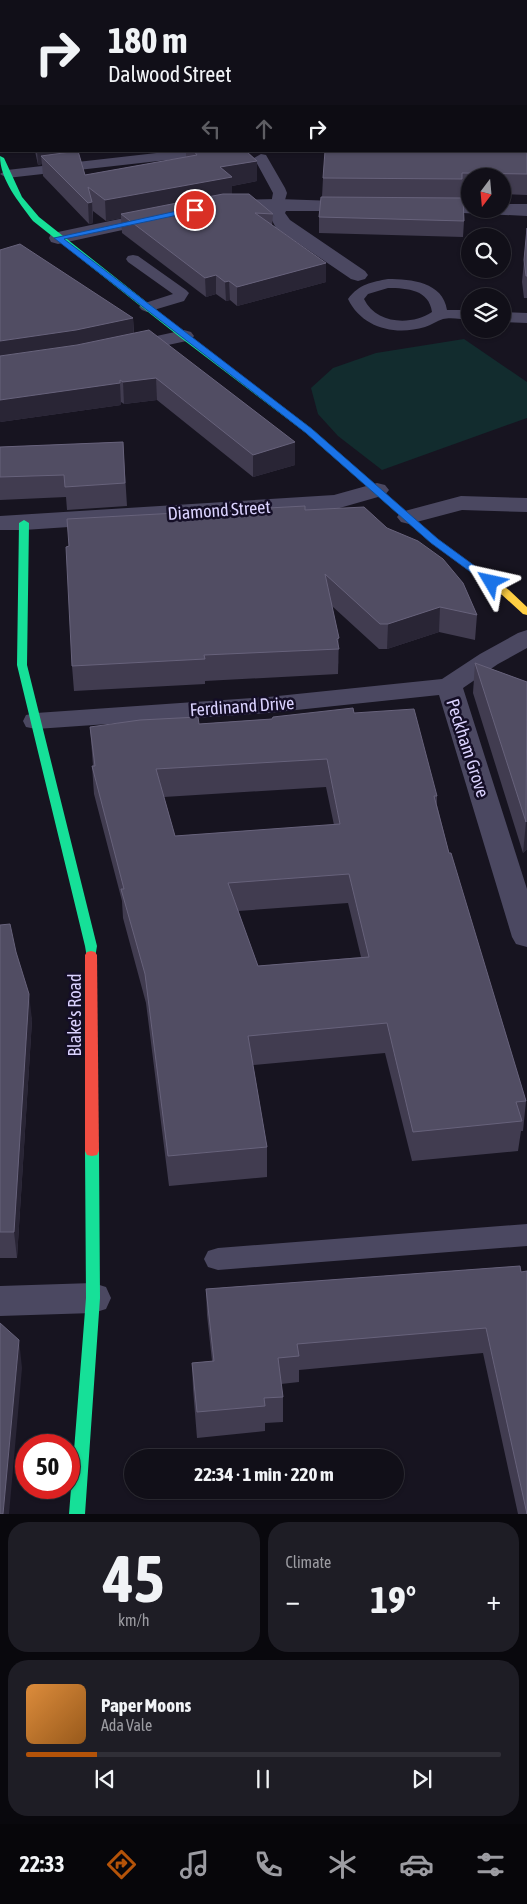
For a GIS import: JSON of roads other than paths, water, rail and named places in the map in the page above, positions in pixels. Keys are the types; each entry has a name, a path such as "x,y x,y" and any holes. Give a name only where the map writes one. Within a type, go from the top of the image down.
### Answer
{"main road":[{"path":"0,158 18,205 184,336 309,431 409,517 434,541 505,592 527,612"},
{"name":"Blake's Road","path":"24,523 22,665 91,946 93,1298 77,1514"}],"street":[{"path":"204,208 236,204 377,206"},
{"path":"278,204 276,213 283,224 358,275"},
{"path":"406,207 461,208"},
{"path":"511,210 527,210"},
{"path":"58,238 176,213"},
{"path":"106,353 184,336"},
{"name":"Diamond Street","path":"0,523 336,502 376,490"},
{"path":"409,517 461,502 527,505"},
{"name":"Peckham Grove","path":"527,638 489,658 449,686 517,868 527,937"},
{"name":"Ferdinand Drive","path":"36,721 268,706 449,686"},
{"path":"0,1301 93,1298"}],"lane":[{"path":"7,174 203,152"},
{"path":"260,158 280,193 278,204"},
{"path":"133,259 181,293 179,298 147,307"},
{"path":"440,314 438,300 432,293 421,287 409,284 390,284 369,288 360,292 356,299 358,306 364,312 388,324 419,324 440,314 461,315"},
{"path":"511,317 527,318"},
{"path":"218,1259 527,1235"}]}
